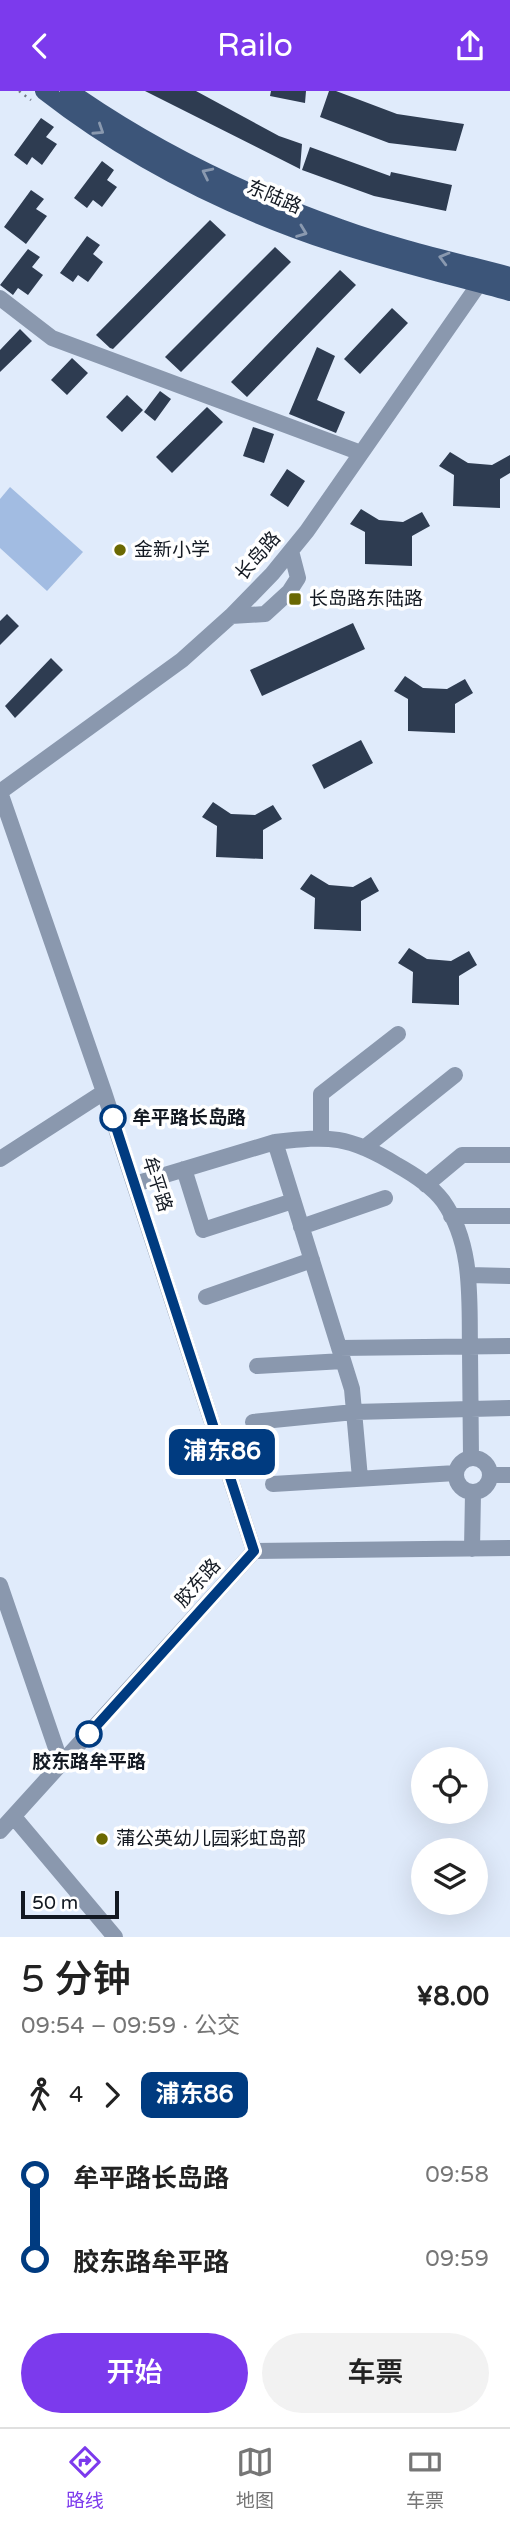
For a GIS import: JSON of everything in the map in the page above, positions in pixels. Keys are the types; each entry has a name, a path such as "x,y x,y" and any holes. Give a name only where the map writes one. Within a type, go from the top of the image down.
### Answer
{"main road":[{"name":"东陆路","path":"44,91 128,149 230,202 335,244 510,292"},
{"name":"东陆路","path":"69,91 160,149 272,203 373,239 510,276"}],"street":[{"name":"长岛路","path":"0,792 172,667 231,616 272,574 361,453 478,284"},
{"path":"0,298 52,338 361,453"},
{"path":"231,616 265,614 289,592 298,578 291,551"},
{"name":"牟平路","path":"0,792 135,1184 254,1551"},
{"path":"321,1137 321,1094 398,1034"},
{"path":"364,1148 455,1075"},
{"path":"0,1159 104,1092"},
{"path":"135,1184 275,1142 321,1137 350,1141 412,1174 426,1185 443,1202 451,1216 461,1239 469,1275 471,1458"},
{"path":"275,1142 352,1389 360,1478"},
{"path":"426,1185 462,1155 510,1156"},
{"path":"184,1169 203,1230 293,1201"},
{"path":"301,1227 385,1198"},
{"path":"451,1216 510,1216"},
{"path":"206,1297 312,1260"},
{"path":"469,1275 510,1276"},
{"path":"257,1366 341,1354 510,1346"},
{"path":"253,1422 354,1412 510,1408"},
{"path":"471,1458 482,1461 490,1475 483,1489 473,1493 462,1489 456,1473 461,1463 471,1458"},
{"path":"273,1484 456,1473"},
{"path":"490,1475 510,1475"},
{"path":"472,1549 473,1493"},
{"path":"254,1551 510,1548"},
{"name":"胶东路","path":"0,1831 254,1551"},
{"path":"0,1585 61,1763"},
{"path":"14,1817 115,1937"}],"shaded area":[{"path":"10,487 83,552 47,591 0,548 0,499"}],"building":[{"path":"145,91 196,91 279,136 302,144 300,169"},
{"path":"271,91 306,91 305,103 270,96"},
{"path":"329,91 336,91 397,114 464,124 456,151 389,143 320,117"},
{"path":"41,118 54,127 46,137 57,144 42,165 32,157 27,165 14,155"},
{"path":"310,147 390,176 391,172 452,185 446,211 374,196 302,170"},
{"path":"102,161 114,170 107,180 117,187 102,207 93,200 87,208 74,198"},
{"path":"31,190 44,199 36,209 47,216 26,244 4,227"},
{"path":"210,220 226,235 113,349 110,348 96,335"},
{"path":"87,236 100,245 93,254 103,262 88,282 78,275 73,282 60,273"},
{"path":"275,247 291,262 181,372 165,357"},
{"path":"28,249 40,257 32,267 43,275 28,295 18,288 13,295 0,285"},
{"path":"340,270 356,285 247,397 231,382"},
{"path":"392,308 408,323 360,374 344,359"},
{"path":"20,329 32,341 0,372 0,350"},
{"path":"317,347 335,356 317,400 345,412 336,433 289,414"},
{"path":"72,358 88,373 67,395 51,380"},
{"path":"160,391 171,399 155,421 144,412"},
{"path":"127,395 143,410 122,432 106,417"},
{"path":"207,407 223,422 172,473 156,457"},
{"path":"253,427 274,434 264,463 243,456"},
{"path":"450,452 468,463 492,465 510,455 510,473 500,479 500,508 453,506 454,475 439,466"},
{"path":"287,469 305,481 288,507 270,495"},
{"path":"361,509 379,520 403,522 422,512 430,526 412,536 412,566 365,564 365,532 350,524"},
{"path":"7,614 19,626 0,645 0,621"},
{"path":"353,623 365,649 262,696 250,670"},
{"path":"51,658 63,670 15,718 5,706"},
{"path":"405,676 423,688 447,689 465,679 473,693 455,704 455,733 408,731 408,699 394,691"},
{"path":"361,740 373,763 324,789 312,765"},
{"path":"213,802 231,814 255,815 273,805 282,819 263,830 263,859 216,857 217,826 202,817"},
{"path":"311,874 329,885 353,887 371,877 379,891 361,901 361,931 314,929 315,898 300,889"},
{"path":"409,948 427,959 451,961 469,951 477,965 459,976 459,1005 412,1003 413,972 398,963"}],"bus line":[{"name":"浦东86","path":"89,1734 254,1551 113,1118"}],"place":[{"name":"金新小学","path":"120,550"},
{"name":"长岛路东陆路","path":"295,599"},
{"name":"牟平路长岛路","path":"113,1118"},
{"name":"胶东路牟平路","path":"89,1734"},
{"name":"蒲公英幼儿园彩虹岛部","path":"102,1839"}]}
